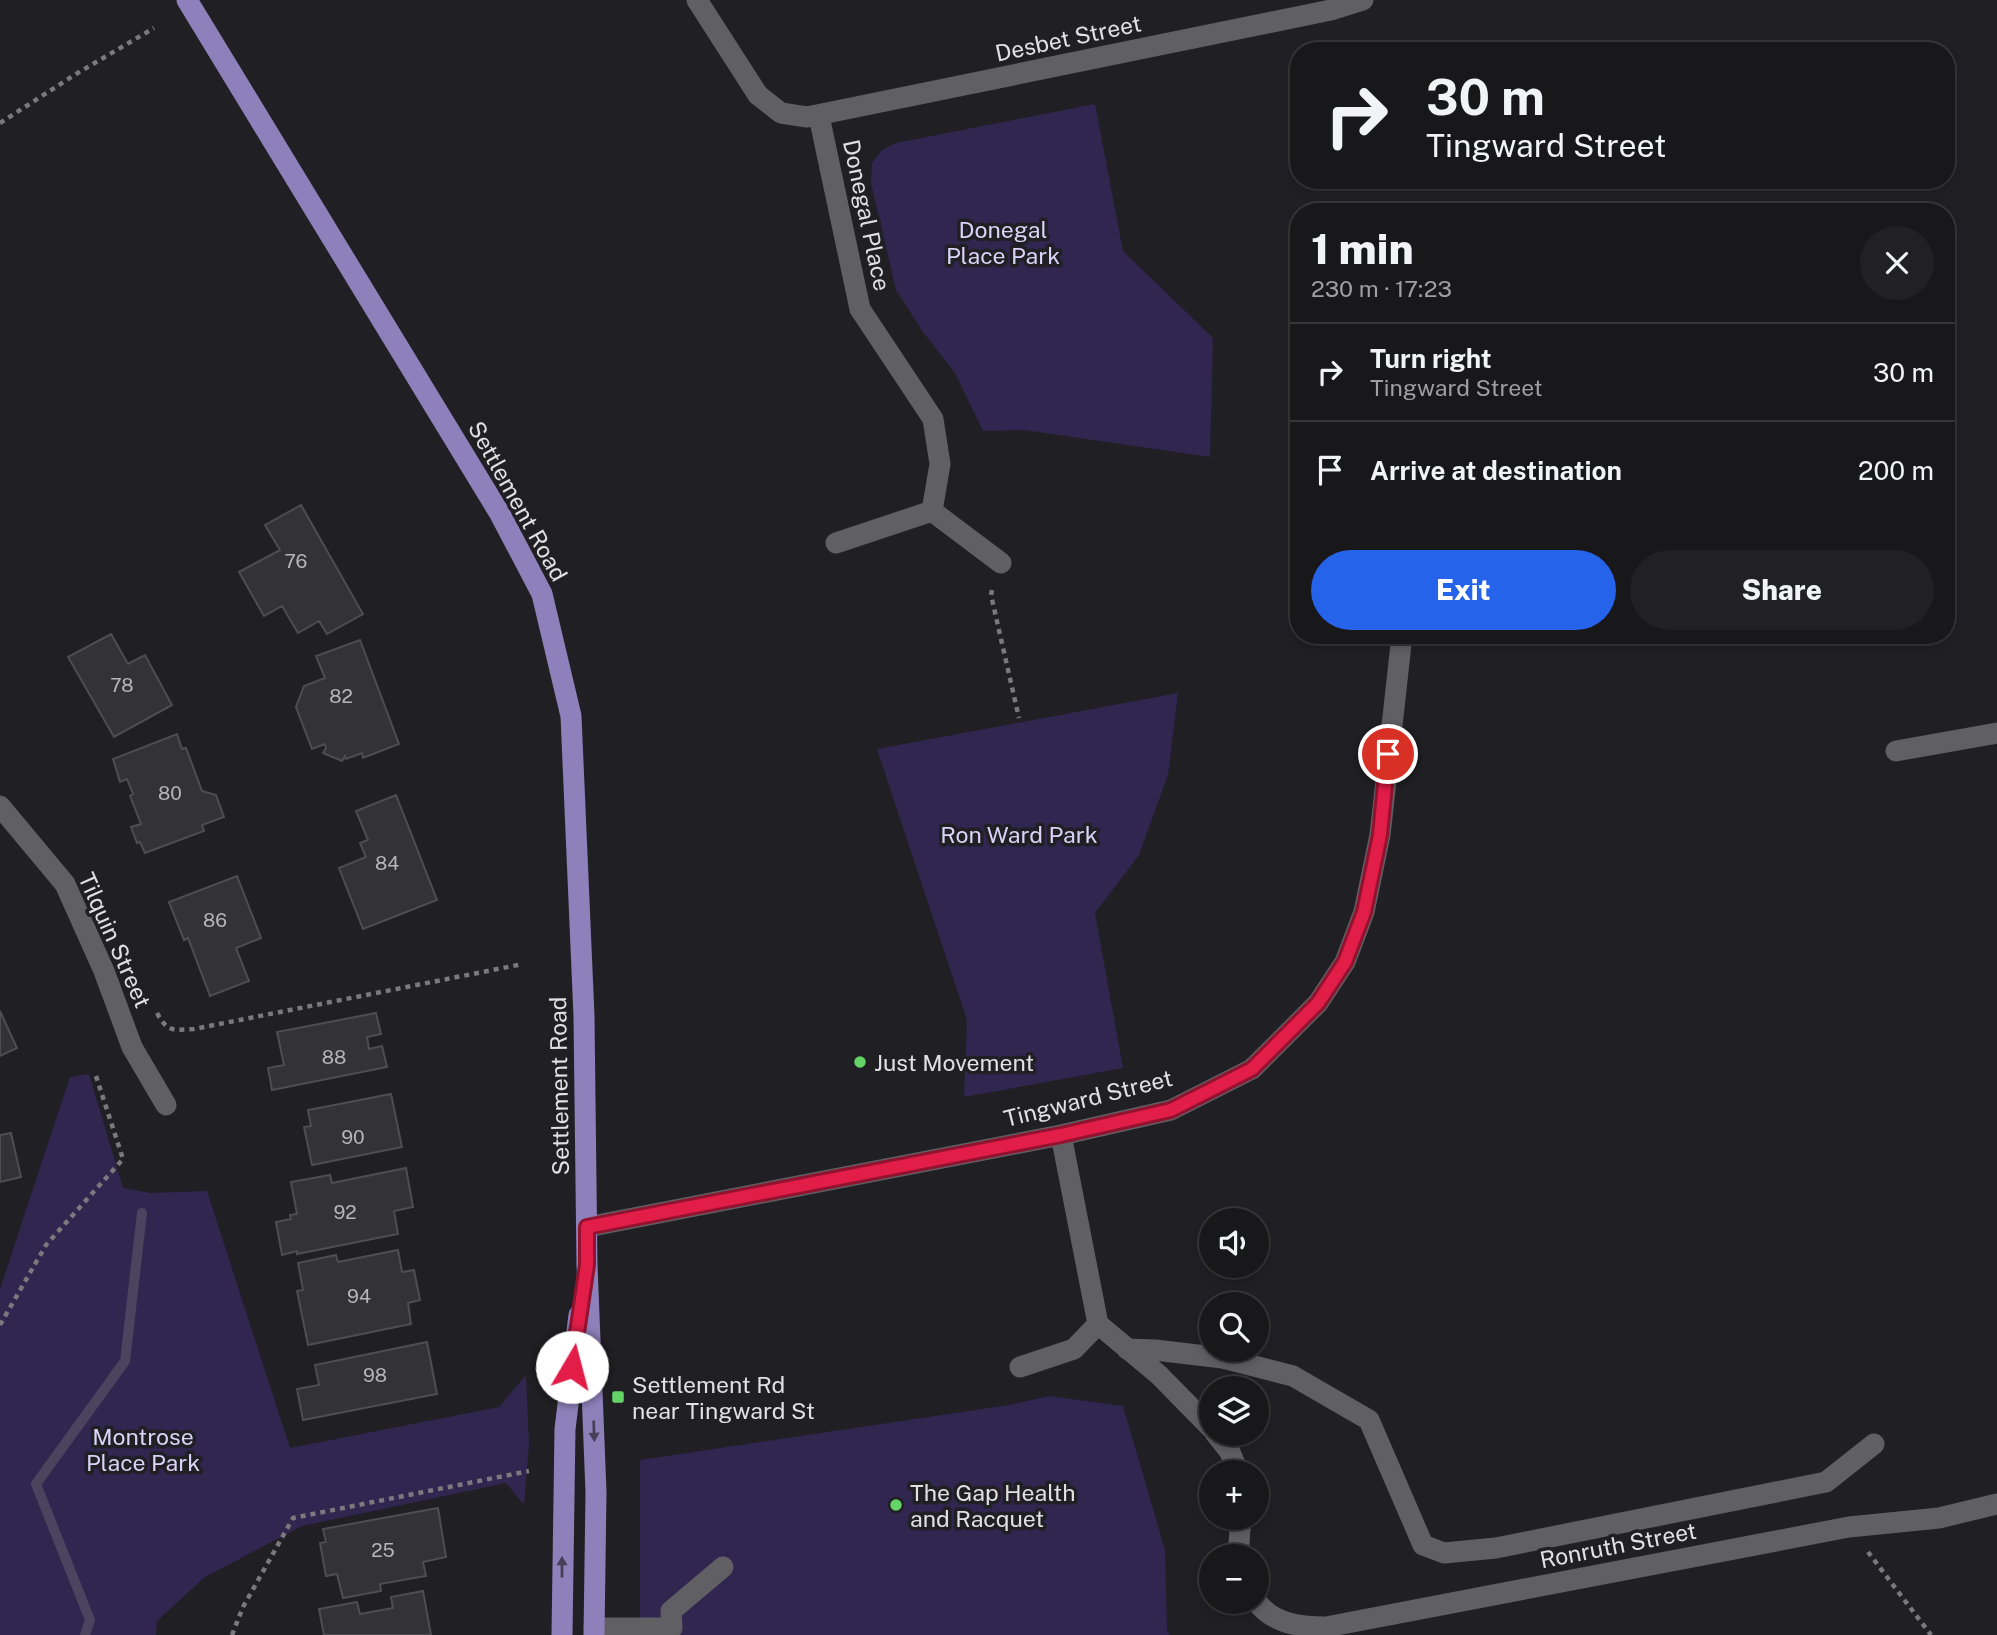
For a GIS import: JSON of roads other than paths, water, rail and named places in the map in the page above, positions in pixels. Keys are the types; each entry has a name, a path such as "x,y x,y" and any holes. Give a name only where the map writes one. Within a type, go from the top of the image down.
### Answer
{"main road":[{"name":"Settlement Road","path":"187,0 500,514 542,594 571,716 584,1016 587,1265 596,1492 594,1632"},
{"name":"Settlement Road","path":"562,1635 565,1429 587,1265"}],"street":[{"name":"Desbet Street","path":"697,0 758,95 781,113 807,117 1331,10 1363,0"},
{"name":"Donegal Place","path":"819,116 860,309 933,419 940,464 932,511"},
{"path":"836,543 932,511 1001,563"},
{"name":"Tingward Street","path":"587,1227 1061,1135 1171,1110 1252,1069 1318,1003 1345,962 1364,912 1380,835 1401,644"},
{"path":"1896,751 1997,733"},
{"name":"Tilquin Street","path":"0,806 65,884 104,971 132,1047 166,1105"},
{"path":"1061,1135 1098,1324 1159,1376 1199,1416"},
{"path":"1020,1367 1074,1349 1098,1324"},
{"path":"1127,1349 1156,1349 1223,1359 1293,1376 1369,1420 1423,1545 1444,1553 1496,1548 1826,1482 1874,1444"},
{"name":"Ronruth Street","path":"1267,1614 1282,1623 1326,1627 1849,1527 1939,1518 1997,1504"},
{"path":"594,1632 672,1631 671,1611 723,1567"}],"waterway":[{"path":"85,1635 90,1620 36,1484 125,1361 142,1213"}],"place":[{"name":"Just Movement","path":"860,1062"},
{"name":"Settlement Rd near Tingward St","path":"618,1397"},
{"name":"The Gap Health and Racquet","path":"896,1505"}],"park label":[{"name":"Donegal Place Park","path":"1003,242"},
{"name":"Ron Ward Park","path":"1019,834"},
{"name":"Montrose Place Park","path":"143,1449"}]}
